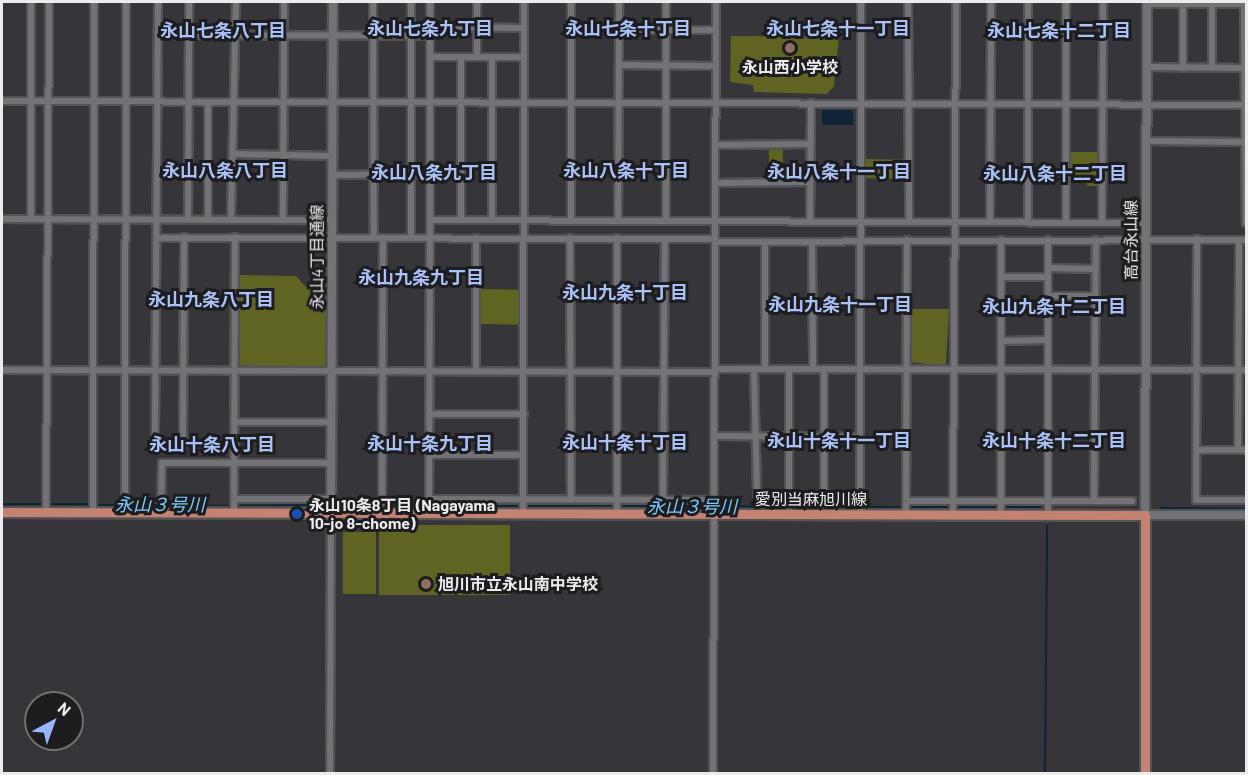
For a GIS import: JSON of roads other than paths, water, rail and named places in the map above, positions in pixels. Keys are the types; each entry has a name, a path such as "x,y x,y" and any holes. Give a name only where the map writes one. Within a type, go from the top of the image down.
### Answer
{"main road":[{"name":"愛別当麻旭川線","path":"2,512 46,508 161,508 234,505 331,513 429,506 617,506 714,514 789,509 954,507 1001,508 1048,514 1145,515"},
{"path":"1145,515 1145,774"}],"street":[{"path":"31,2 31,219"},
{"path":"46,508 45,370 50,101 49,2"},
{"path":"93,508 94,2"},
{"path":"125,508 126,2"},
{"path":"158,2 155,450 183,444 184,237"},
{"path":"188,219 189,2"},
{"path":"231,219 235,154 236,2"},
{"path":"283,220 284,2"},
{"name":"永山4丁目通線","path":"331,513 333,2"},
{"path":"373,2 374,238"},
{"path":"411,2 411,238"},
{"path":"430,2 429,506 522,507 571,499 617,506 663,500 714,500"},
{"path":"477,2 477,57"},
{"path":"522,507 524,2"},
{"path":"571,221 572,2"},
{"path":"618,221 619,2"},
{"path":"666,2 666,220"},
{"path":"713,774 716,2"},
{"path":"860,509 861,2"},
{"path":"908,2 909,221"},
{"path":"954,507 956,2"},
{"path":"990,222 991,2"},
{"path":"1028,2 1028,222"},
{"path":"1066,2 1066,222"},
{"path":"1102,222 1103,2"},
{"path":"1146,3 1212,5 1245,3 1243,142 1246,224"},
{"name":"高台永山線","path":"1145,515 1146,3"},
{"path":"1183,4 1183,68"},
{"path":"1212,5 1212,68"},
{"path":"430,27 524,28"},
{"path":"619,30 716,30"},
{"path":"189,35 430,36"},
{"path":"430,57 524,57"},
{"path":"461,219 462,57"},
{"path":"492,57 492,220"},
{"path":"619,65 716,66"},
{"path":"1147,67 1244,68"},
{"path":"2,101 1245,105"},
{"path":"208,102 208,219"},
{"path":"810,221 811,104"},
{"path":"1146,141 1243,142"},
{"path":"715,145 810,144"},
{"path":"235,154 333,156"},
{"path":"333,175 430,174"},
{"path":"716,183 810,182"},
{"path":"2,219 332,220"},
{"path":"430,220 1146,223"},
{"path":"235,237 234,505 331,499"},
{"path":"157,238 617,238 812,243 907,240 1246,240"},
{"path":"382,508 383,238"},
{"path":"476,238 476,371"},
{"path":"570,238 571,499"},
{"path":"617,238 617,506"},
{"path":"663,500 665,239"},
{"path":"1197,239 1196,500 1246,500"},
{"path":"907,240 906,508 1001,508 1048,502 1132,501"},
{"path":"1001,240 1001,508"},
{"path":"1048,240 1048,514"},
{"path":"1094,501 1096,240"},
{"path":"1238,450 1239,240"},
{"path":"765,242 765,368"},
{"path":"812,243 813,369"},
{"path":"1048,268 1095,269"},
{"path":"1001,277 1048,277"},
{"path":"1048,296 1095,296"},
{"path":"1001,305 1048,305"},
{"path":"1001,341 1048,340"},
{"path":"2,370 664,372 765,368 1246,370"},
{"path":"754,369 757,496"},
{"path":"789,369 789,509"},
{"path":"824,369 824,497"},
{"path":"429,414 524,414"},
{"path":"234,422 332,422"},
{"path":"715,436 859,437"},
{"path":"160,449 161,508"},
{"path":"1197,450 1246,450"},
{"path":"429,455 523,455"},
{"path":"162,463 332,463"},
{"path":"330,774 331,513"},
{"path":"1145,515 1246,515"}],"water":[{"path":"822,110 853,110 853,125 822,125"}],"waterway":[{"name":"永山３号川","path":"2,504 43,504"},
{"name":"永山３号川","path":"47,504 91,504"},
{"name":"永山３号川","path":"1066,505 1130,504"},
{"name":"永山３号川","path":"95,505 124,505"},
{"name":"永山３号川","path":"128,505 160,505"},
{"name":"永山３号川","path":"164,505 232,506"},
{"name":"永山３号川","path":"236,506 319,505"},
{"name":"永山３号川","path":"343,505 378,506"},
{"name":"永山３号川","path":"524,506 615,505"},
{"name":"永山３号川","path":"383,506 426,506"},
{"name":"永山３号川","path":"431,506 519,506"},
{"name":"永山３号川","path":"620,506 711,506"},
{"name":"永山３号川","path":"716,506 786,507"},
{"name":"永山３号川","path":"791,507 858,507"},
{"name":"永山３号川","path":"863,507 903,507"},
{"name":"永山３号川","path":"908,507 951,507"},
{"name":"永山３号川","path":"956,507 999,507"},
{"name":"永山３号川","path":"1004,507 1040,507"},
{"name":"永山３号川","path":"1161,508 1246,509"},
{"path":"1045,774 1047,526"}],"place":[{"name":"永山西小学校","path":"790,48"},
{"name":"永山10条8丁目 (Nagayama 10-jo 8-chome)","path":"297,514"},
{"name":"旭川市立永山南中学校","path":"426,584"}],"district":[{"name":"永山七条九丁目","path":"430,28"},
{"name":"永山七条十丁目","path":"628,28"},
{"name":"永山七条十一丁目","path":"838,28"},
{"name":"永山七条八丁目","path":"223,30"},
{"name":"永山七条十二丁目","path":"1059,30"},
{"name":"永山八条八丁目","path":"225,170"},
{"name":"永山八条十丁目","path":"626,170"},
{"name":"永山八条十一丁目","path":"839,171"},
{"name":"永山八条九丁目","path":"434,172"},
{"name":"永山八条十二丁目","path":"1055,173"},
{"name":"永山九条九丁目","path":"421,277"},
{"name":"永山九条十丁目","path":"625,292"},
{"name":"永山九条八丁目","path":"211,299"},
{"name":"永山九条十一丁目","path":"840,304"},
{"name":"永山九条十二丁目","path":"1054,306"},
{"name":"永山十条十一丁目","path":"839,440"},
{"name":"永山十条十二丁目","path":"1054,440"},
{"name":"永山十条十丁目","path":"625,442"},
{"name":"永山十条九丁目","path":"430,443"},
{"name":"永山十条八丁目","path":"212,444"}]}
